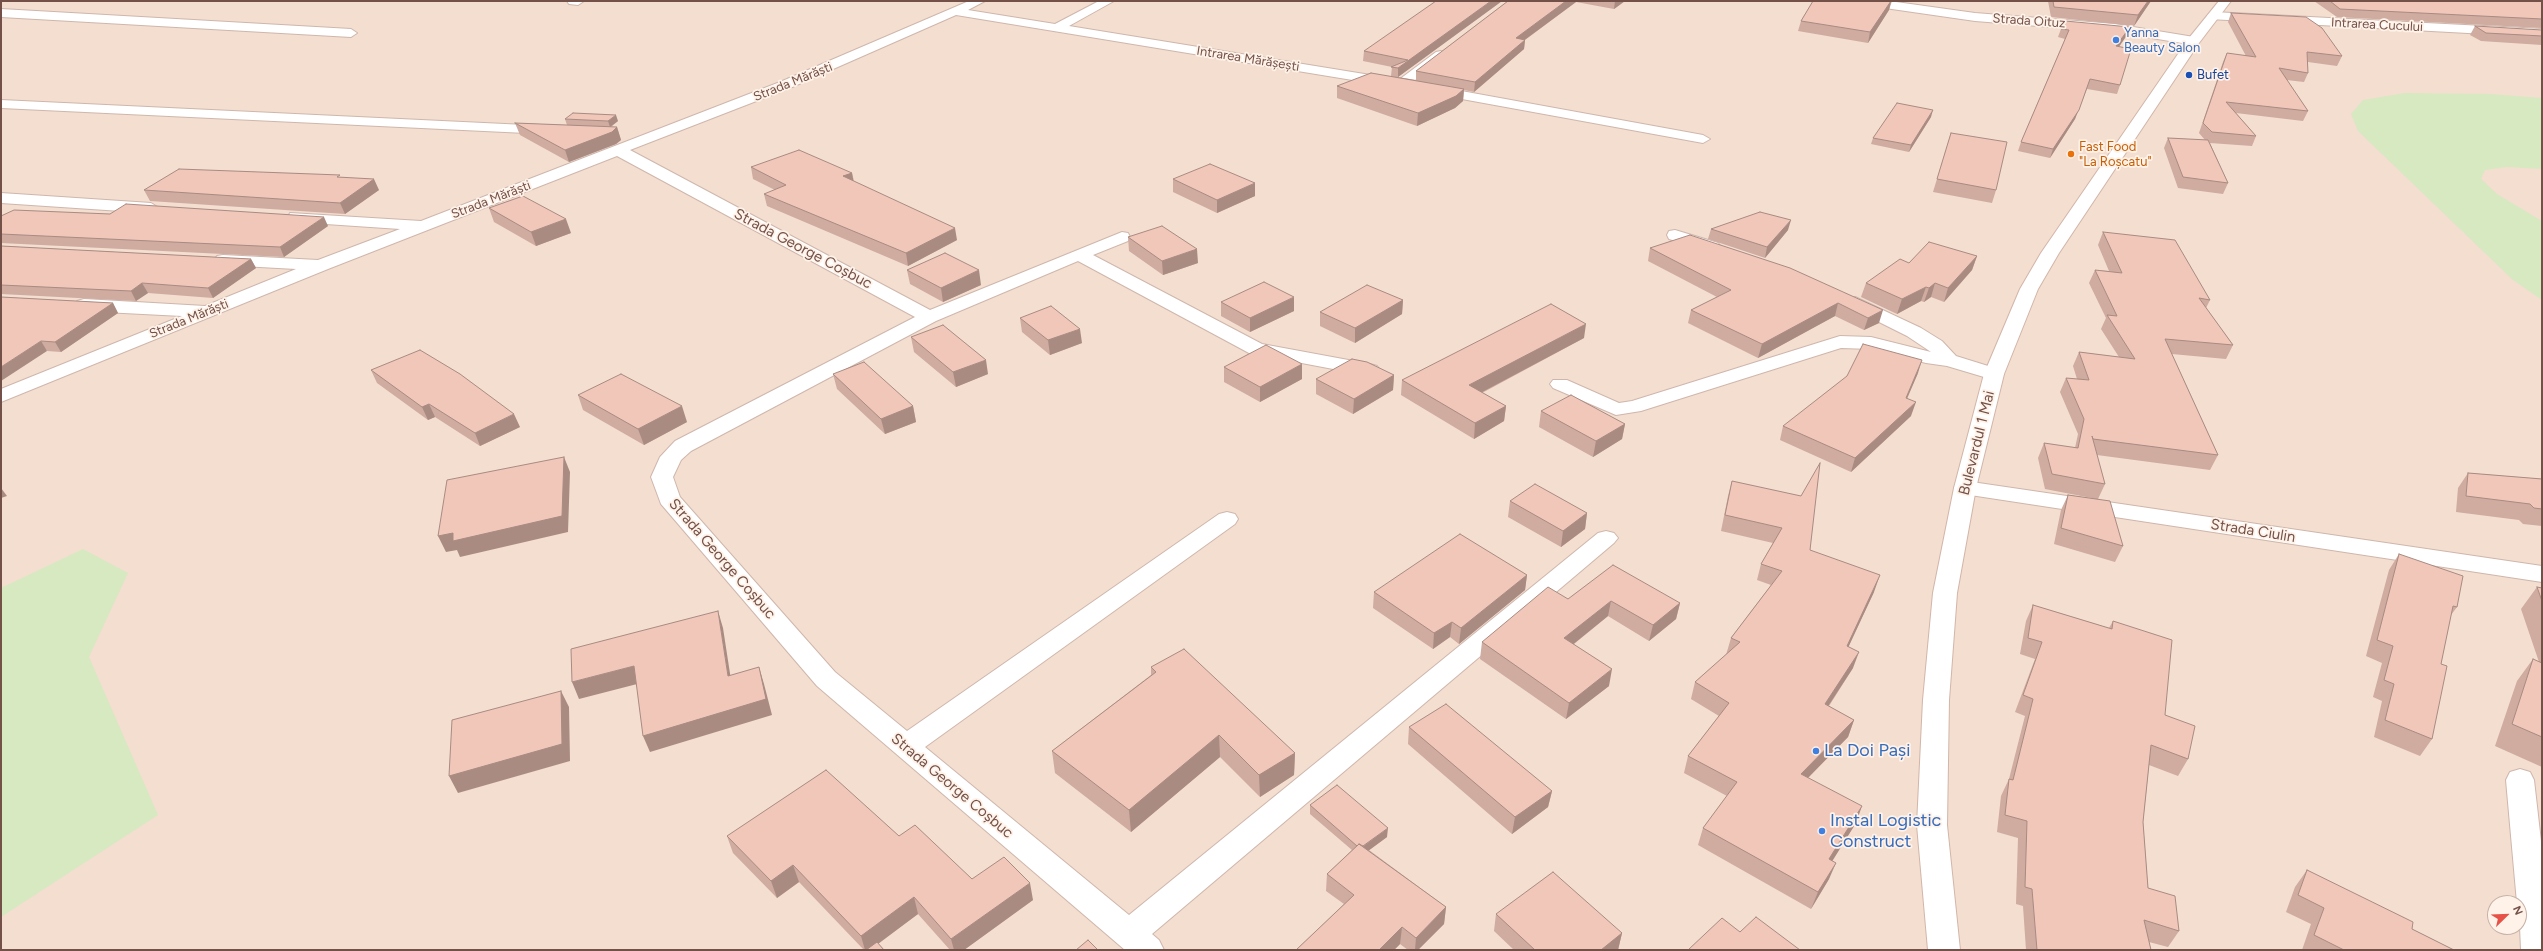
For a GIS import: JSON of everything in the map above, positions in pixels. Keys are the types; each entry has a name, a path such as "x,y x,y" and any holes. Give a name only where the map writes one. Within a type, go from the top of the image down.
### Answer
{"street":[{"path":"573,1 578,1"},
{"name":"Strada Mărăști","path":"1,396 322,265 659,136 957,12 979,1"},
{"path":"1057,28 1108,1"},
{"name":"Strada Oituz","path":"1864,1 1998,13 2115,28 2194,41"},
{"name":"Intrarea Cucului","path":"2219,8 2542,33"},
{"name":"Bulevardul 1 Mai","path":"1944,950 1932,825 1936,700 1945,593 1965,488 1994,374 2029,289 2078,208 2194,41 2219,8"},
{"name":"Intrarea Mărășești","path":"957,12 1401,84 1703,139"},
{"path":"1,13 351,33"},
{"path":"1401,84 1451,47"},
{"path":"1,104 564,131"},
{"path":"619,134 659,136"},
{"name":"Strada George Coșbuc","path":"620,151 929,317"},
{"path":"1,198 166,209"},
{"path":"284,216 425,225"},
{"path":"1675,235 1727,252"},
{"path":"929,317 1122,237"},
{"path":"1079,255 1256,349 1385,373"},
{"path":"205,260 322,265"},
{"path":"1840,296 1914,332 1935,345 1949,360"},
{"path":"65,304 208,311"},
{"name":"Strada George Coșbuc","path":"929,317 684,446 671,456 662,477 668,499 826,678 905,747 1139,942"},
{"path":"1560,384 1616,409 1634,407 1840,342 1871,343 1926,357 1949,360 1994,374"},
{"name":"Strada Ciulin","path":"1965,488 2542,574"},
{"path":"905,747 1226,519"},
{"path":"1139,942 1606,538"},
{"path":"2520,780 2538,950"}],"shaded area":[{"path":"1,1 2542,1 2542,950 1,950"}],"green space":[{"path":"2405,93 2490,94 2542,98 2542,169 2507,167 2485,170 2481,179 2497,194 2542,221 2542,300 2513,280 2358,131 2351,114 2363,100"},
{"path":"83,549 128,573 89,657 158,815 1,917 1,588"}],"building":[{"path":"1436,1 1491,1 1398,68 1391,67 1408,60 1364,51"},
{"path":"1508,1 1566,1 1516,38 1525,40 1475,82 1416,71"},
{"path":"1813,1 1891,1 1870,32 1801,21"},
{"path":"2053,1 2148,1 2138,15 2054,7"},
{"path":"2330,1 2542,1 2542,19 2340,9"},
{"path":"2231,13 2306,17 2322,28 2342,56 2307,52 2308,73 2279,68 2308,111 2226,102 2256,136 2212,132 2203,123 2227,53 2256,57"},
{"path":"2065,21 2130,27 2116,46 2131,49 2120,85 2090,79 2079,110 2053,149 2021,142 2069,30 2061,29"},
{"path":"2475,26 2542,30 2542,36 2486,33"},
{"path":"1371,73 1464,89 1456,96 1418,113 1337,86"},
{"path":"1897,103 1933,110 1911,145 1873,138"},
{"path":"573,113 616,115 608,121 565,119"},
{"path":"515,123 617,127 612,132 565,150"},
{"path":"1951,133 2007,142 1996,190 1937,179"},
{"path":"2168,138 2208,140 2228,183 2183,177"},
{"path":"799,150 852,173 843,176 955,228 906,253 764,194 786,185 751,167"},
{"path":"1210,164 1255,183 1217,200 1173,179"},
{"path":"179,169 340,175 337,177 374,179 340,203 144,190"},
{"path":"523,196 566,219 531,232 489,208"},
{"path":"126,204 324,217 280,247 1,234 1,216 14,210 110,214"},
{"path":"1760,212 1791,220 1767,247 1711,229"},
{"path":"1162,226 1197,249 1162,261 1128,237"},
{"path":"2103,232 2175,240 2210,300 2199,298 2233,345 2165,339 2218,455 2093,439 2092,436 2105,484 2052,474 2044,443 2078,448 2084,419 2066,378 2089,380 2079,352 2135,359 2107,315 2117,316 2095,270 2122,273"},
{"path":"1690,235 1790,268 1883,310 1868,318 1838,303 1762,344 1691,310 1731,290 1650,248"},
{"path":"1929,242 1977,256 1948,288 1935,283 1929,288 1926,287 1902,299 1866,283 1900,259 1909,263"},
{"path":"1,246 251,259 208,288 142,283 131,291 1,285"},
{"path":"945,253 979,270 941,288 907,270"},
{"path":"1264,282 1294,297 1250,318 1221,302"},
{"path":"1367,285 1403,300 1355,328 1320,312"},
{"path":"1,297 113,303 55,342 41,341 1,367"},
{"path":"1551,304 1586,324 1469,385 1506,406 1475,423 1402,380"},
{"path":"1051,306 1080,329 1048,340 1020,318"},
{"path":"943,325 986,360 953,372 911,337"},
{"path":"1863,344 1922,360 1906,398 1916,402 1855,458 1783,426 1847,376"},
{"path":"1266,345 1302,364 1260,387 1224,367"},
{"path":"420,350 460,374 514,414 475,433 429,404 422,407 371,370"},
{"path":"1352,359 1367,362 1394,375 1354,399 1316,379"},
{"path":"864,362 913,406 881,419 833,374"},
{"path":"621,374 682,406 638,429 578,395"},
{"path":"1571,395 1625,424 1596,441 1541,411"},
{"path":"564,457 562,516 453,541 453,533 438,536 447,480"},
{"path":"1820,463 1810,550 1880,575 1847,646 1859,652 1825,704 1854,720 1801,774 1862,806 1829,859 1836,863 1818,892 1703,828 1737,782 1688,756 1729,703 1695,682 1740,642 1731,638 1782,571 1761,564 1782,528 1725,515 1732,481 1801,496"},
{"path":"2468,473 2542,479 2542,509 2534,508 2530,504 2466,496"},
{"path":"1535,484 1587,513 1563,531 1510,501"},
{"path":"2068,495 2110,501 2123,546 2061,528"},
{"path":"1460,534 1527,575 1461,628 1452,622 1434,633 1374,592"},
{"path":"2399,554 2463,576 2457,607 2453,606 2441,664 2447,666 2432,739 2385,720 2394,684 2384,680 2393,646 2377,640"},
{"path":"1613,565 1680,603 1653,625 1611,601 1564,638 1612,669 1569,703 1482,642 1548,587 1568,599"},
{"path":"2537,587 2542,588 2542,601"},
{"path":"2033,605 2112,629 2113,621 2172,640 2165,715 2195,726 2188,759 2151,745 2143,822 2148,888 2175,896 2179,931 2144,920 2151,950 2037,950 2032,889 2025,887 2027,821 2005,815 2009,779 2013,780 2033,699 2023,695 2042,642 2028,638"},
{"path":"718,611 728,676 759,667 766,699 643,736 634,666 572,682 571,649"},
{"path":"1184,649 1295,753 1259,775 1219,735 1129,810 1052,751 1156,672 1151,667"},
{"path":"2533,659 2542,663 2542,737 2512,724"},
{"path":"561,691 562,744 449,776 452,720"},
{"path":"1446,704 1552,791 1515,817 1409,727"},
{"path":"826,770 899,836 915,825 972,879 1004,857 1030,883 951,939 914,897 861,936 793,865 771,881 727,836"},
{"path":"1337,785 1388,828 1363,846 1359,844 1357,846 1310,805"},
{"path":"1359,844 1446,907 1416,938 1402,927 1379,950 1296,950 1354,895 1327,874"},
{"path":"2307,870 2413,922 2412,929 2454,950 2344,950 2314,935 2324,908 2298,895"},
{"path":"1553,872 1622,933 1601,950 1535,950 1496,914"},
{"path":"1756,917 1800,950 1688,950 1722,918 1740,932"},
{"path":"1088,940 1098,950 1076,950"},
{"path":"877,942 884,950 866,950"}],"place":[{"name":"Yanna Beauty Salon","path":"2116,40"},
{"name":"Bufet","path":"2189,75"},
{"name":"Fast Food \"La Roșcatu\"","path":"2071,154"},
{"name":"La Doi Pași","path":"1816,751"},
{"name":"Instal Logistic Construct","path":"1822,831"}]}
